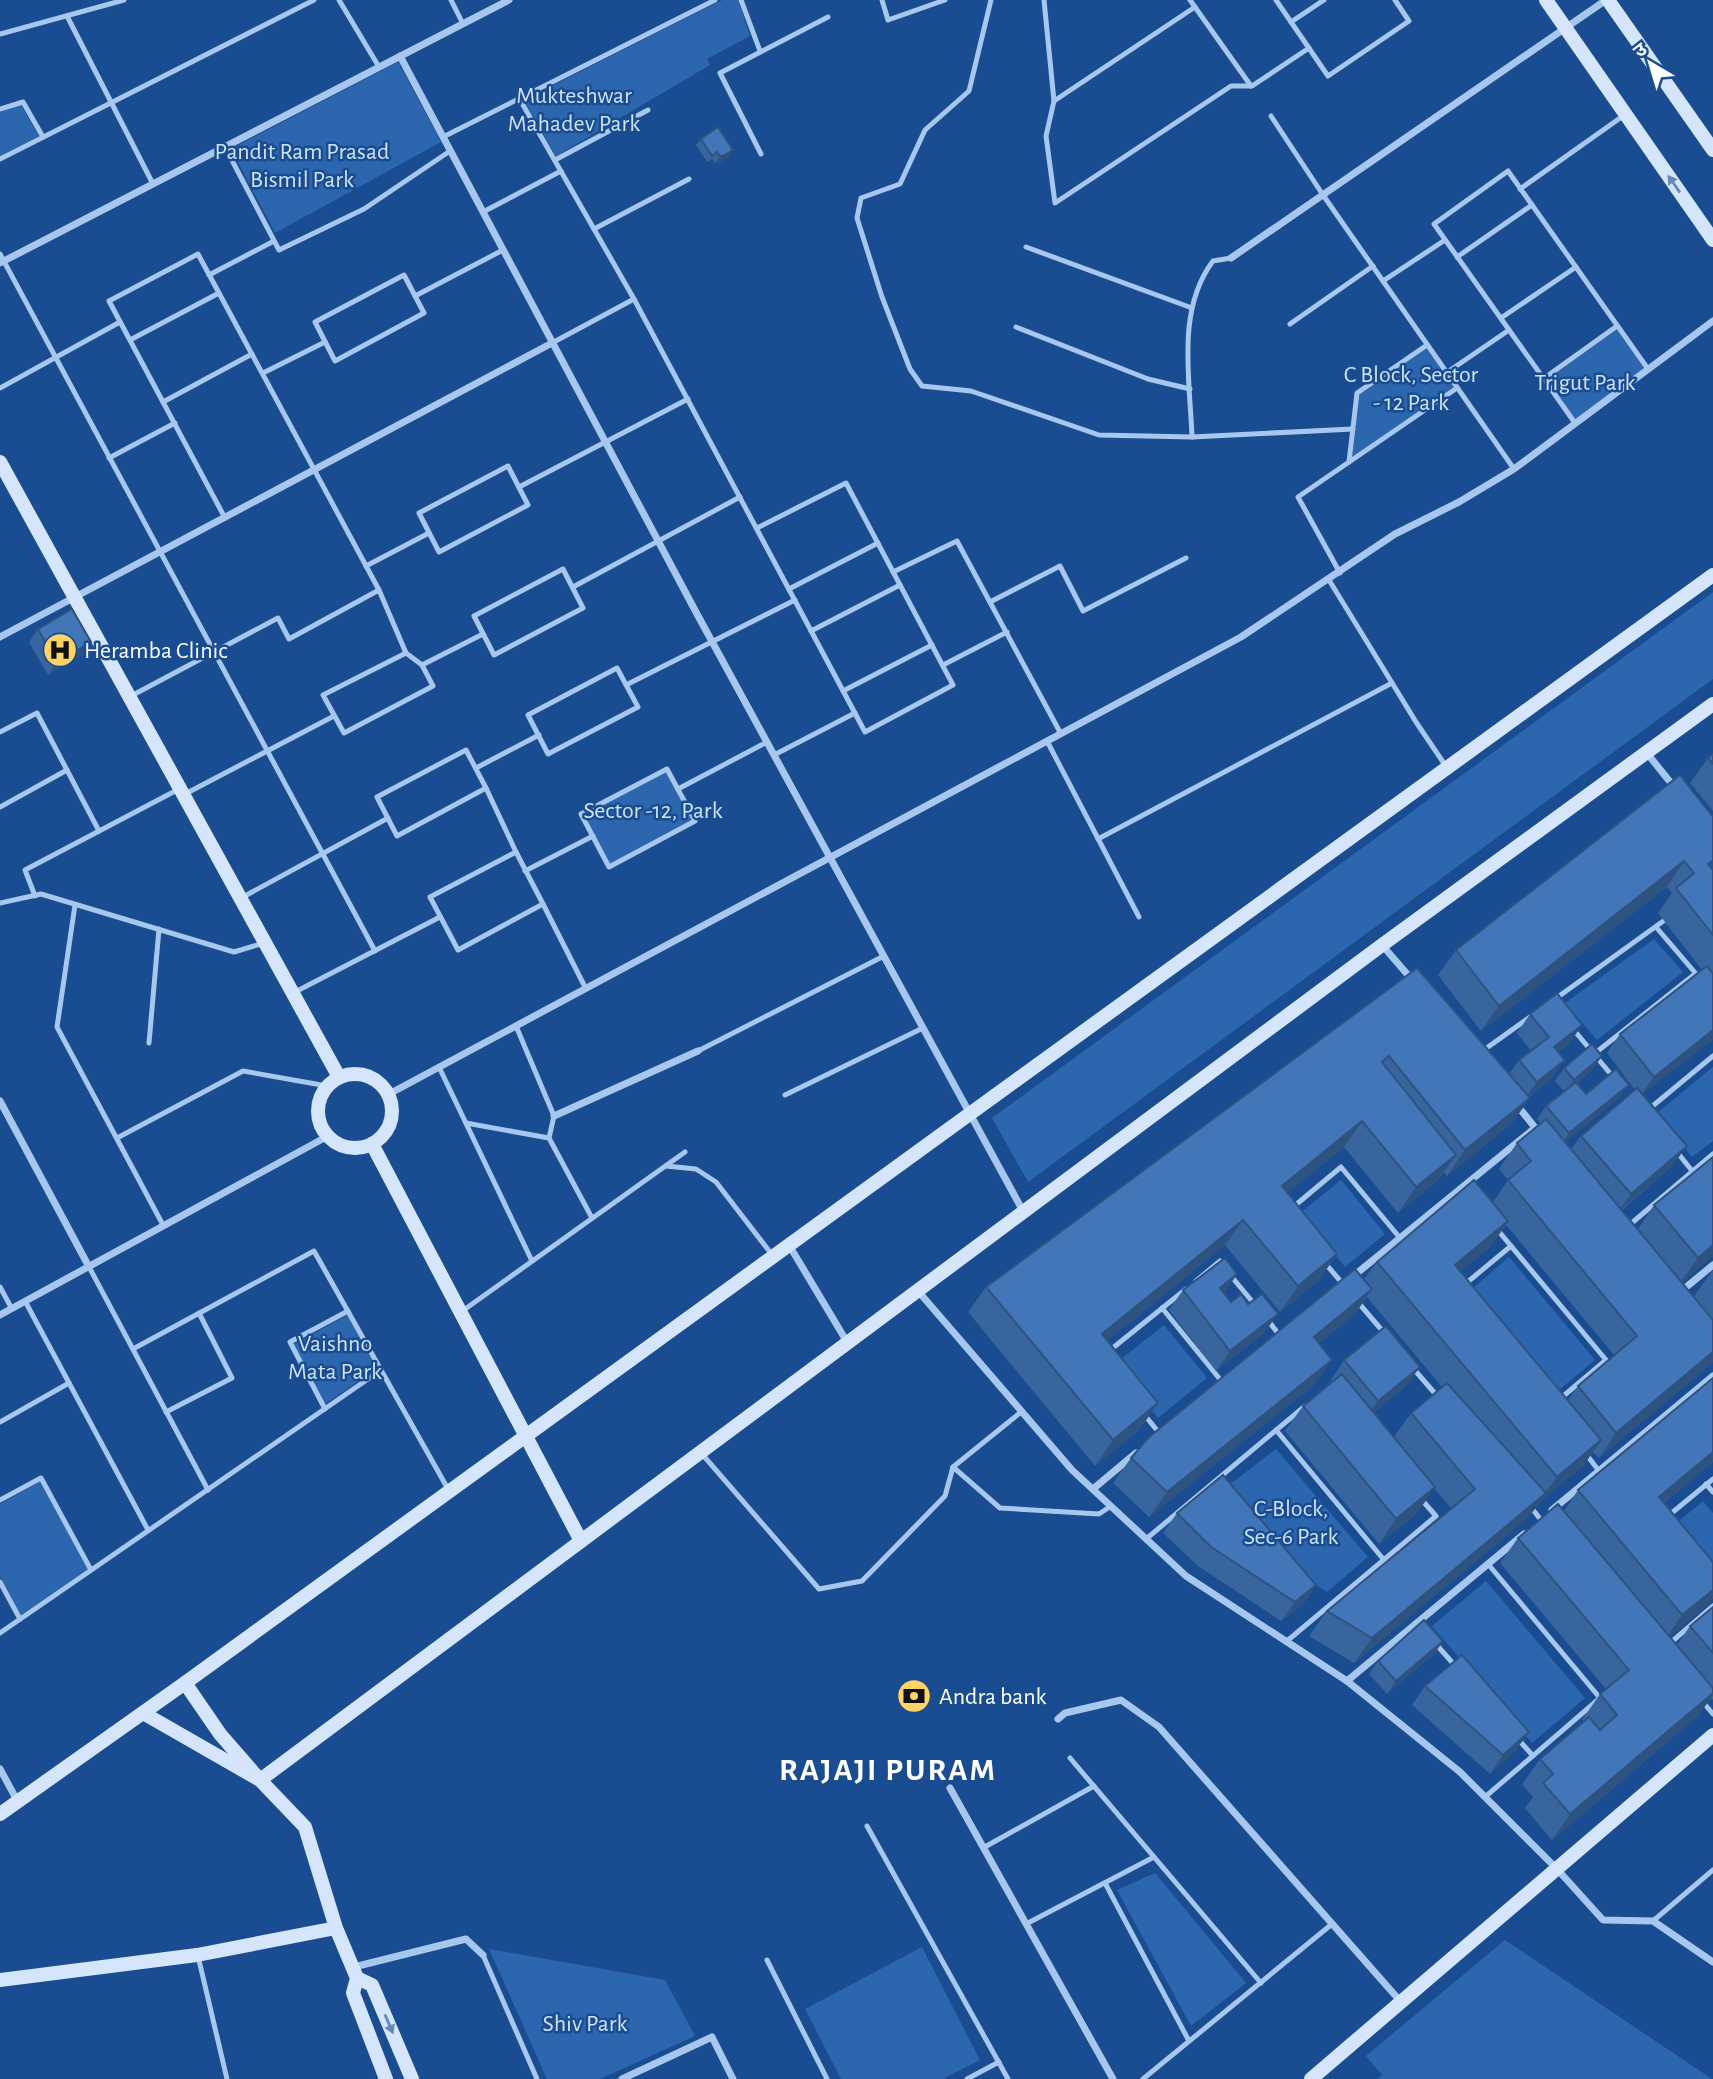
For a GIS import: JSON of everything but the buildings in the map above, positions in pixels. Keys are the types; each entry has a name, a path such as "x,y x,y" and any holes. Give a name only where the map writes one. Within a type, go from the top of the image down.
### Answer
{"street":[{"path":"1,259 153,184 509,0"},
{"path":"1546,0 1713,240"},
{"path":"1231,258 1607,0 1713,150"},
{"path":"400,56 712,642 1024,1212"},
{"path":"389,1094 1241,637 1395,534 1460,502 1514,469 1713,321"},
{"path":"0,637 552,343"},
{"path":"0,462 292,994 333,1082"},
{"path":"0,1814 527,1436 1713,575"},
{"path":"260,1780 1382,945 1713,704"},
{"path":"1646,752 1679,793"},
{"path":"1382,945 1416,986"},
{"path":"554,1116 698,1051"},
{"path":"350,1074 362,1074 373,1077 389,1094 393,1105 389,1128 372,1144 348,1148 337,1143 321,1127 318,1106 333,1082 350,1074"},
{"path":"1510,1097 1544,1138"},
{"path":"0,1101 88,1265"},
{"path":"1332,1293 1535,1128"},
{"path":"0,1315 328,1136"},
{"path":"372,1144 581,1541"},
{"path":"1614,1221 1622,1231"},
{"path":"789,1245 847,1343"},
{"path":"1676,1296 1713,1265"},
{"path":"1667,1285 1684,1304"},
{"path":"917,1291 1072,1470 1186,1576 1347,1681 1460,1772 1557,1869 1603,1920 1653,1921 1713,1962"},
{"path":"1271,1344 1291,1327"},
{"path":"1212,1391 1232,1375"},
{"path":"1347,1681 1713,1376"},
{"path":"1150,1442 1170,1425"},
{"path":"1093,1489 1140,1450"},
{"path":"185,1683 220,1734 305,1826 337,1928 356,1973 372,1985 411,2079"},
{"path":"1058,1719 1065,1713 1121,1700 1159,1727 1401,2002"},
{"path":"143,1713 260,1780"},
{"path":"1311,2079 1713,1735"},
{"path":"0,1769 18,1802"},
{"path":"950,1788 1113,2079"},
{"path":"0,1980 197,1955 337,1928"},
{"path":"356,1973 466,1939 483,1955"},
{"path":"356,1973 353,1993 386,2079"},
{"path":"622,2079 712,2037 733,2079"}],"lane":[{"path":"0,34 124,0"},
{"path":"0,159 314,0"},
{"path":"339,0 379,67"},
{"path":"451,0 463,24"},
{"path":"443,137 715,0"},
{"path":"741,0 760,51"},
{"path":"882,0 888,20 945,0"},
{"path":"991,0 969,91 925,130 900,184 861,198 857,218 882,297 910,369 922,386 971,391 1099,435 1192,437 1353,429"},
{"path":"1044,0 1054,101 1046,136 1055,203 1231,86 1252,86 1309,48"},
{"path":"1190,0 1252,86"},
{"path":"1276,0 1328,76 1409,21 1397,1"},
{"path":"1291,22 1324,0"},
{"path":"1054,101 1195,6"},
{"path":"67,16 153,184"},
{"path":"761,154 720,73 828,17"},
{"path":"519,98 634,299 865,732 953,685 846,483 757,528"},
{"path":"0,109 23,102 43,137"},
{"path":"555,160 649,110"},
{"path":"1520,189 1626,114"},
{"path":"1271,116 1514,469"},
{"path":"225,147 279,250 364,209 450,151"},
{"path":"483,212 561,171"},
{"path":"1575,423 1434,224 1508,171 1647,369"},
{"path":"594,229 689,179"},
{"path":"1457,257 1532,205"},
{"path":"1383,281 1445,240"},
{"path":"209,275 274,241"},
{"path":"1026,247 1192,308"},
{"path":"415,296 503,250"},
{"path":"225,517 109,302 198,254 379,590 406,653 422,665 433,686 344,733 323,695 406,653"},
{"path":"1192,437 1188,324 1200,277 1213,261 1231,258"},
{"path":"1,259 374,951"},
{"path":"1290,324 1373,266"},
{"path":"1501,318 1576,267"},
{"path":"404,275 424,313 335,361 325,342 315,322 404,275"},
{"path":"130,340 219,293"},
{"path":"552,343 634,299"},
{"path":"0,388 120,321"},
{"path":"1543,379 1617,326"},
{"path":"1016,327 1148,379 1190,389"},
{"path":"1447,373 1509,330"},
{"path":"263,373 325,342"},
{"path":"1349,462 1357,393 1427,345"},
{"path":"163,402 252,354"},
{"path":"1340,573 1298,497 1457,388"},
{"path":"519,487 688,399"},
{"path":"110,458 175,423"},
{"path":"508,466 528,505 439,552 429,533 419,513 508,466"},
{"path":"573,587 740,497"},
{"path":"366,566 429,533"},
{"path":"893,572 957,541 1061,734"},
{"path":"789,589 878,543"},
{"path":"990,602 1060,566 1083,611 1186,558"},
{"path":"563,569 573,587 583,608 494,655 474,616 563,569"},
{"path":"1329,580 1447,768"},
{"path":"811,631 900,585"},
{"path":"128,697 278,618 289,639 379,590"},
{"path":"626,685 795,600"},
{"path":"943,665 1007,632"},
{"path":"422,665 483,634"},
{"path":"844,691 932,645"},
{"path":"617,668 626,685 638,706 548,754 528,715 617,668"},
{"path":"1098,839 1392,683"},
{"path":"0,732 37,713 99,831"},
{"path":"774,755 855,713"},
{"path":"35,896 25,870 334,716"},
{"path":"476,768 538,735"},
{"path":"1047,741 1139,917"},
{"path":"678,789 766,742"},
{"path":"486,788 397,835 377,797 466,750 486,788 516,852 586,989"},
{"path":"667,769 678,789 695,821 609,867 581,814 667,769"},
{"path":"0,807 67,770"},
{"path":"240,899 388,818"},
{"path":"526,871 593,836"},
{"path":"516,852 430,897 440,917 458,950 543,904"},
{"path":"0,903 41,894 234,952 264,943"},
{"path":"75,905 57,1027 163,1225"},
{"path":"1551,1002 1675,912"},
{"path":"292,994 440,917"},
{"path":"1656,927 1703,983"},
{"path":"149,1044 159,929"},
{"path":"698,1051 884,956"},
{"path":"1594,1054 1696,974"},
{"path":"1476,1056 1540,1010"},
{"path":"1568,1023 1619,1083"},
{"path":"516,1026 554,1116 549,1138 592,1218"},
{"path":"785,1095 923,1028"},
{"path":"1644,1113 1713,1056"},
{"path":"439,1067 532,1261"},
{"path":"117,1138 243,1071 333,1082"},
{"path":"466,1124 549,1138"},
{"path":"1668,1142 1693,1172"},
{"path":"461,1312 685,1152"},
{"path":"1622,1231 1713,1154"},
{"path":"666,1166 696,1169 716,1182 774,1256"},
{"path":"1284,1214 1341,1167 1400,1238"},
{"path":"1462,1188 1470,1197"},
{"path":"1495,1226 1606,1360 1558,1401"},
{"path":"1462,1287 1511,1246"},
{"path":"133,1349 314,1251 449,1492"},
{"path":"1318,1254 1388,1338"},
{"path":"1101,1359 1220,1261 1280,1336"},
{"path":"88,1265 208,1490"},
{"path":"0,1287 12,1309"},
{"path":"25,1301 148,1530"},
{"path":"1162,1308 1223,1383"},
{"path":"325,1409 290,1342 348,1311"},
{"path":"166,1412 232,1378 199,1314"},
{"path":"1406,1359 1442,1402"},
{"path":"0,1633 381,1370"},
{"path":"0,1422 69,1383"},
{"path":"1146,1539 1314,1398"},
{"path":"1138,1406 1160,1434"},
{"path":"700,1452 819,1589 862,1581 945,1496 953,1467 1021,1412"},
{"path":"1276,1430 1384,1560"},
{"path":"1582,1450 1600,1471"},
{"path":"953,1467 1000,1508 1099,1514 1111,1506"},
{"path":"0,1500 41,1478 92,1570"},
{"path":"1659,1524 1713,1479"},
{"path":"1706,1484 1713,1492"},
{"path":"1287,1641 1436,1516 1417,1495"},
{"path":"1523,1498 1541,1520"},
{"path":"1485,1797 1600,1698 1488,1564"},
{"path":"0,1582 20,1619"},
{"path":"1660,1651 1713,1606"},
{"path":"1417,1623 1462,1674"},
{"path":"1695,1693 1713,1714"},
{"path":"1515,1735 1533,1756"},
{"path":"1070,1758 1261,1983"},
{"path":"983,1848 1094,1786"},
{"path":"867,1826 1008,2079"},
{"path":"1026,1924 1154,1857"},
{"path":"1653,1921 1713,1870"},
{"path":"1105,1883 1189,2042"},
{"path":"1143,2079 1332,1924"},
{"path":"197,1955 227,2079"},
{"path":"483,1955 537,2079"},
{"path":"767,1960 827,2079"},
{"path":"967,2079 999,2062"}],"green space":[{"name":"Mukteshwar Mahadev Park","path":"722,0 738,0 750,36 707,59 710,65 556,156 524,100"},
{"name":"Pandit Ram Prasad Bismil Park","path":"398,62 441,142 275,233 231,149"},
{"path":"21,105 39,136 0,156 0,112"},
{"name":"Trigut Park","path":"1616,329 1645,368 1575,420 1547,379"},
{"name":"C Block, Sector - 12 Park","path":"1427,347 1454,387 1352,458 1359,394"},
{"path":"1713,592 1713,679 1028,1182 992,1118"},
{"name":"Sector -12, Park","path":"666,771 692,821 610,864 584,815"},
{"path":"1654,939 1683,972 1597,1040 1565,1003"},
{"path":"1713,1067 1713,1141 1692,1157 1657,1113"},
{"path":"1341,1180 1385,1234 1345,1267 1300,1213"},
{"path":"1509,1257 1595,1360 1552,1396 1467,1293"},
{"name":"Vaishno Mata Park","path":"348,1315 377,1369 325,1404 294,1344"},
{"path":"1164,1325 1207,1378 1158,1418 1115,1364"},
{"name":"C-Block, Sec-6 Park","path":"1276,1449 1368,1557 1327,1592 1276,1560 1221,1491"},
{"path":"40,1482 88,1569 21,1615 0,1576 0,1504"},
{"path":"1703,1501 1713,1513 1713,1572 1674,1525"},
{"path":"1486,1581 1585,1698 1532,1743 1432,1626"},
{"path":"1155,1873 1246,1983 1191,2026 1117,1890"},
{"path":"1505,1940 1712,2079 1378,2079 1382,2075 1366,2056"},
{"path":"922,1947 980,2060 943,2079 841,2079 805,2009"},
{"name":"Shiv Park","path":"489,1949 665,1980 695,2036 600,2079 547,2079"}],"place":[{"name":"Heramba Clinic","path":"60,650"},
{"name":"Andra bank","path":"914,1696"}],"district":[{"name":"RAJAJI PURAM","path":"888,1769"}]}
